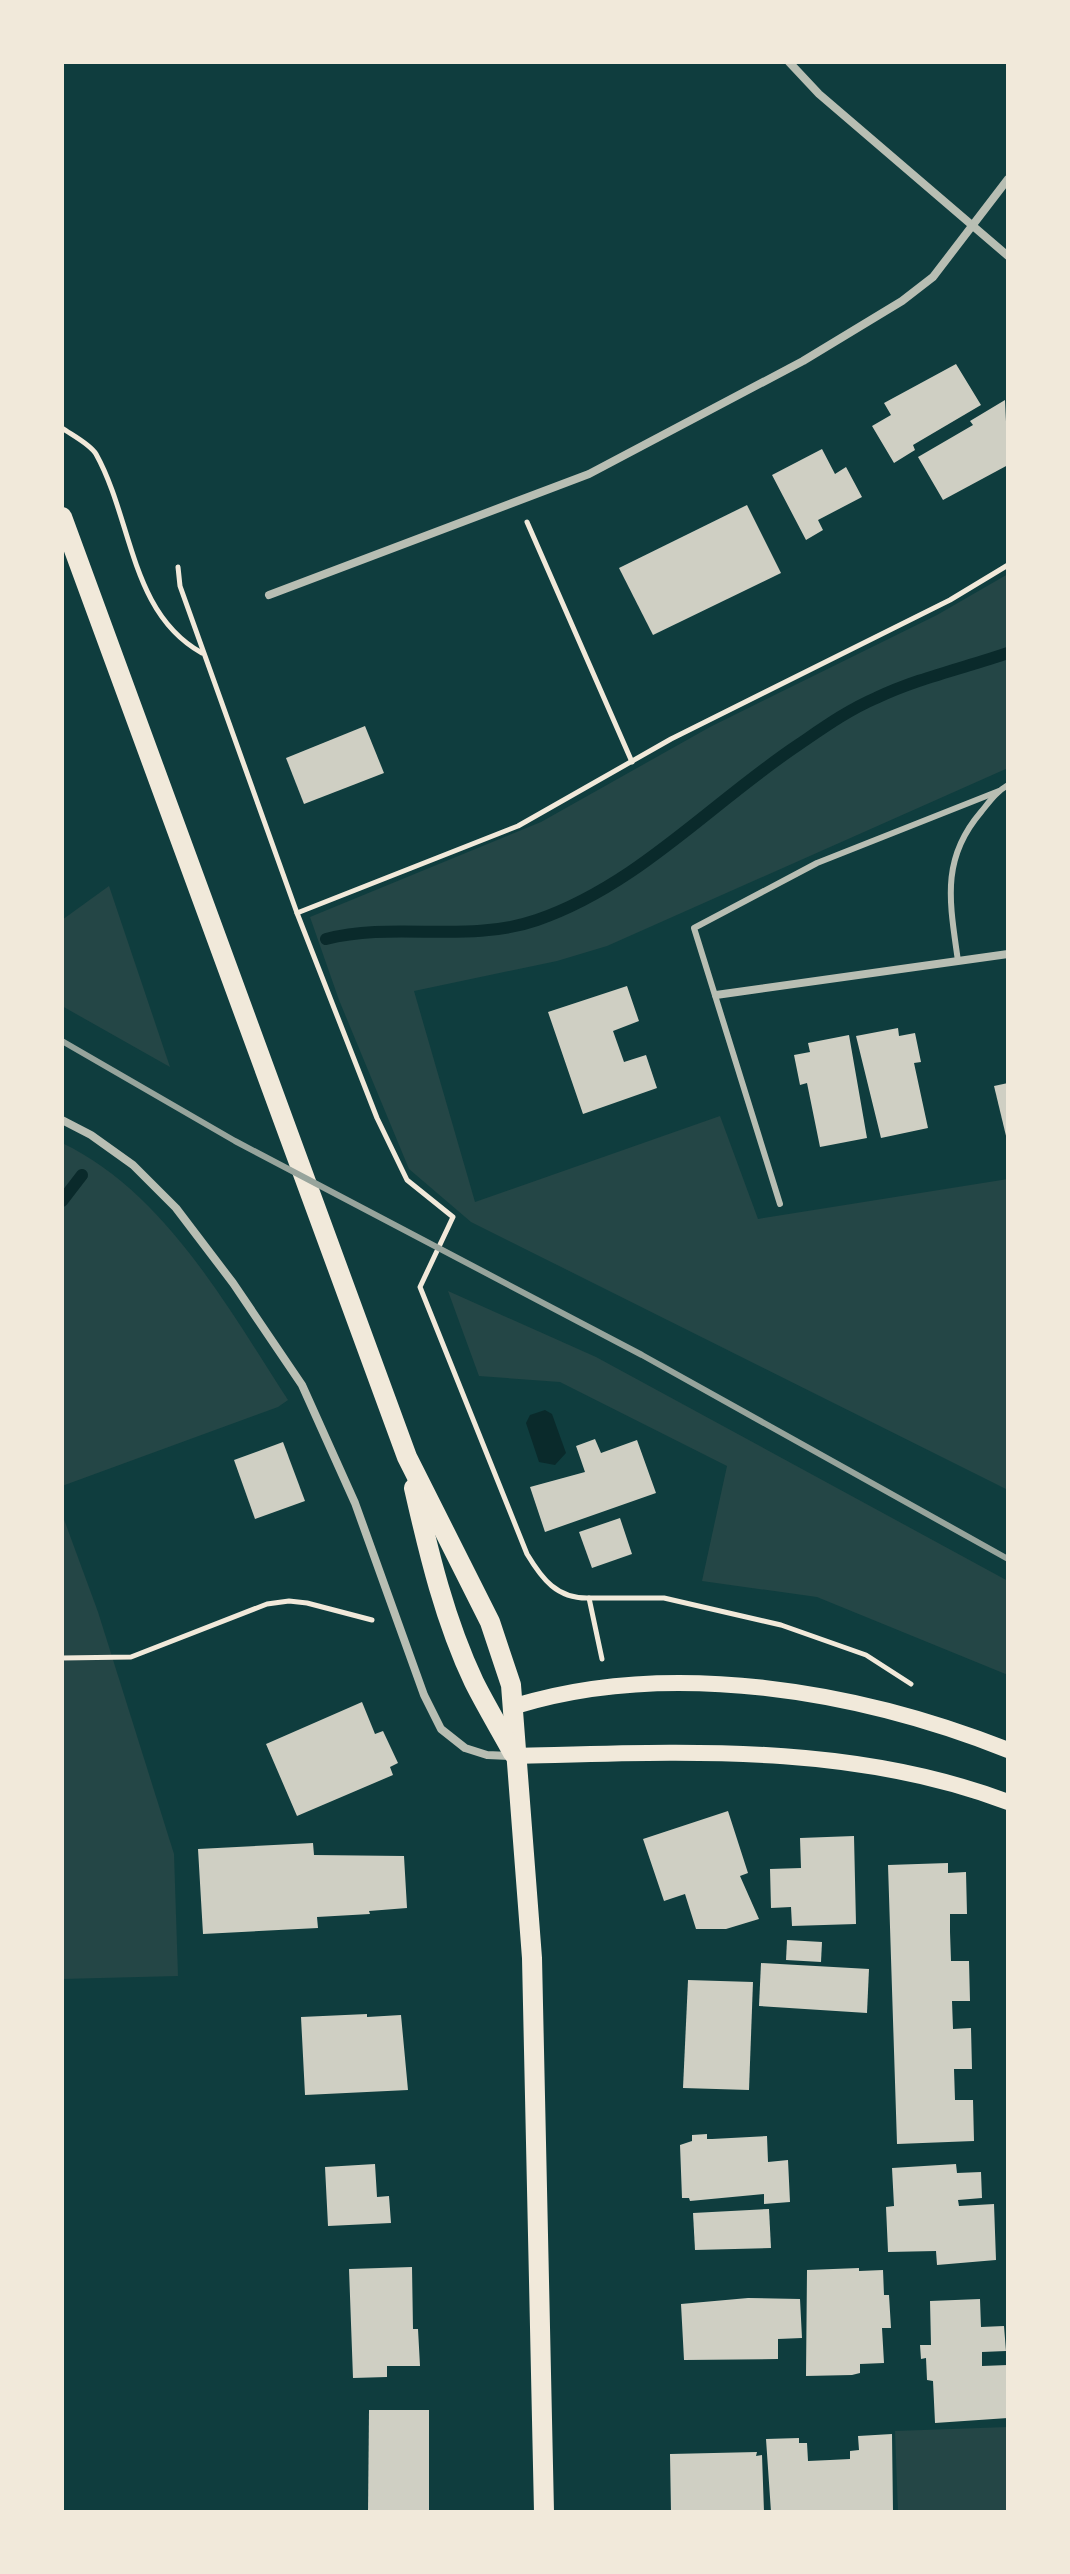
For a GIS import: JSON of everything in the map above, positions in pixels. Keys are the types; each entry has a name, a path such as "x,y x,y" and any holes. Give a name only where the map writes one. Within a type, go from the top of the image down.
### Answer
{"main road":[{"path":"62,517 313,1209 407,1457 490,1622 505,1662 515,1706 515,1756 527,1854 538,2154 536,2276 544,2512"},
{"path":"407,1457 437,1580 463,1656 515,1756"},
{"path":"493,1717 515,1706 552,1695 609,1687 740,1686 869,1706 949,1728 1008,1750"},
{"path":"515,1756 781,1753 919,1775 1008,1802"}],"street":[{"path":"789,62 819,94 1008,256"},
{"path":"269,595 519,503 589,474 697,418 902,301 933,277 1008,179"},
{"path":"716,995 1008,954"},
{"path":"62,1120 123,1157 176,1208 272,1338 302,1385 331,1448 441,1729 465,1748 487,1755 515,1756"}],"lane":[{"path":"780,1204 694,928 817,863 1008,785"},
{"path":"958,961 949,895 953,860 967,828 999,791"}],"path":[{"path":"62,428 95,451 158,615 177,638 204,654"},
{"path":"519,503 632,762"},
{"path":"297,913 518,826 740,703 950,600 1008,565"},
{"path":"178,567 180,586 297,913 396,1158 407,1180 453,1217 420,1287 515,1529 532,1563 551,1586 573,1599 664,1598 781,1625 866,1655 918,1689"},
{"path":"589,1598 601,1655"},
{"path":"62,1658 131,1657 267,1604 289,1601 369,1620 397,1621"}],"shaded area":[{"path":"1008,574 1008,768 607,946 557,961 414,991 475,1202 720,1116 758,1219 1008,1179 1008,1490 471,1222 409,1169 339,1000 310,917 541,822 710,727 937,615"},
{"path":"109,886 170,1067 62,1006 62,920"},
{"path":"62,1143 99,1164 163,1222 217,1291 288,1400 278,1407 62,1486"},
{"path":"448,1291 596,1357 1008,1581 1008,1675 817,1597 702,1581 727,1466 560,1382 479,1376"},
{"path":"545,1410 552,1414 566,1453 555,1465 539,1462 526,1423 530,1415"},
{"path":"62,1514 98,1612 174,1854 178,1976 62,1979"},
{"path":"1008,2427 1008,2512 898,2512 895,2431"}],"building":[{"path":"956,364 981,405 913,445 915,450 894,463 872,426 891,415 884,403"},
{"path":"1005,400 1008,465 943,500 918,457 973,425 970,421"},
{"path":"822,449 835,474 846,467 862,497 818,520 823,530 806,540 772,475"},
{"path":"747,505 781,573 653,635 619,568"},
{"path":"365,726 384,773 304,804 286,758"},
{"path":"627,986 639,1021 613,1031 624,1062 646,1055 657,1088 583,1114 548,1012"},
{"path":"898,1028 899,1036 915,1033 921,1062 914,1063 928,1128 881,1138 856,1036"},
{"path":"849,1035 867,1138 820,1147 807,1083 800,1085 794,1055 810,1052 808,1043"},
{"path":"1008,1083 1008,1140 1007,1140 994,1086"},
{"path":"595,1439 601,1453 637,1440 656,1493 545,1532 530,1487 585,1472 576,1446"},
{"path":"283,1442 305,1501 255,1519 234,1460"},
{"path":"620,1518 632,1554 592,1568 579,1532"},
{"path":"362,1702 375,1734 383,1731 398,1763 390,1767 393,1775 297,1816 266,1744"},
{"path":"728,1811 748,1873 740,1876 759,1919 726,1929 696,1929 685,1894 664,1901 643,1839"},
{"path":"854,1836 856,1924 792,1926 791,1907 771,1908 770,1869 801,1868 800,1838"},
{"path":"313,1843 314,1855 404,1856 407,1908 317,1917 318,1928 203,1934 198,1849"},
{"path":"948,1863 948,1873 966,1872 967,1914 950,1914 950,1932 951,1961 969,1961 970,2001 952,2001 953,2029 971,2028 972,2069 954,2069 955,2100 973,2100 974,2141 897,2144 888,1865"},
{"path":"787,1940 822,1942 821,1962 786,1960"},
{"path":"761,1963 869,1969 867,2013 759,2006"},
{"path":"688,1980 753,1982 749,2090 683,2088"},
{"path":"367,2014 367,2017 401,2015 408,2090 305,2095 301,2017"},
{"path":"707,2134 707,2139 767,2136 768,2162 788,2160 790,2202 764,2204 764,2194 690,2201 689,2198 682,2198 680,2145 692,2141 692,2135"},
{"path":"375,2164 377,2197 389,2196 391,2223 328,2226 325,2167"},
{"path":"956,2164 957,2173 981,2172 982,2198 958,2200 959,2206 994,2204 996,2260 937,2265 936,2251 888,2252 886,2207 894,2206 892,2168"},
{"path":"769,2209 771,2248 695,2250 693,2213"},
{"path":"412,2267 413,2329 418,2329 420,2366 387,2366 387,2377 353,2378 349,2269"},
{"path":"859,2268 859,2271 883,2270 884,2295 889,2295 891,2328 882,2328 884,2363 860,2364 860,2373 852,2375 806,2376 807,2270"},
{"path":"748,2298 800,2299 802,2338 778,2339 778,2359 684,2360 681,2304"},
{"path":"980,2299 981,2327 1004,2326 1006,2351 982,2352 982,2366 1008,2365 1008,2418 935,2423 933,2381 927,2380 926,2358 921,2359 920,2345 931,2345 930,2301"},
{"path":"369,2410 429,2410 429,2512 368,2512"},
{"path":"892,2434 893,2512 771,2512 766,2439 799,2438 799,2443 807,2443 808,2461 850,2459 850,2451 859,2450 858,2436"},
{"path":"757,2452 756,2456 762,2455 764,2512 671,2512 670,2454"}],"waterway":[{"path":"326,939 378,932 485,931 537,920 574,905 641,865 766,768 846,714 908,685 1008,653"},
{"path":"62,1201 82,1175"}],"railway":[{"path":"62,1041 235,1141 642,1355 1008,1559"}]}
